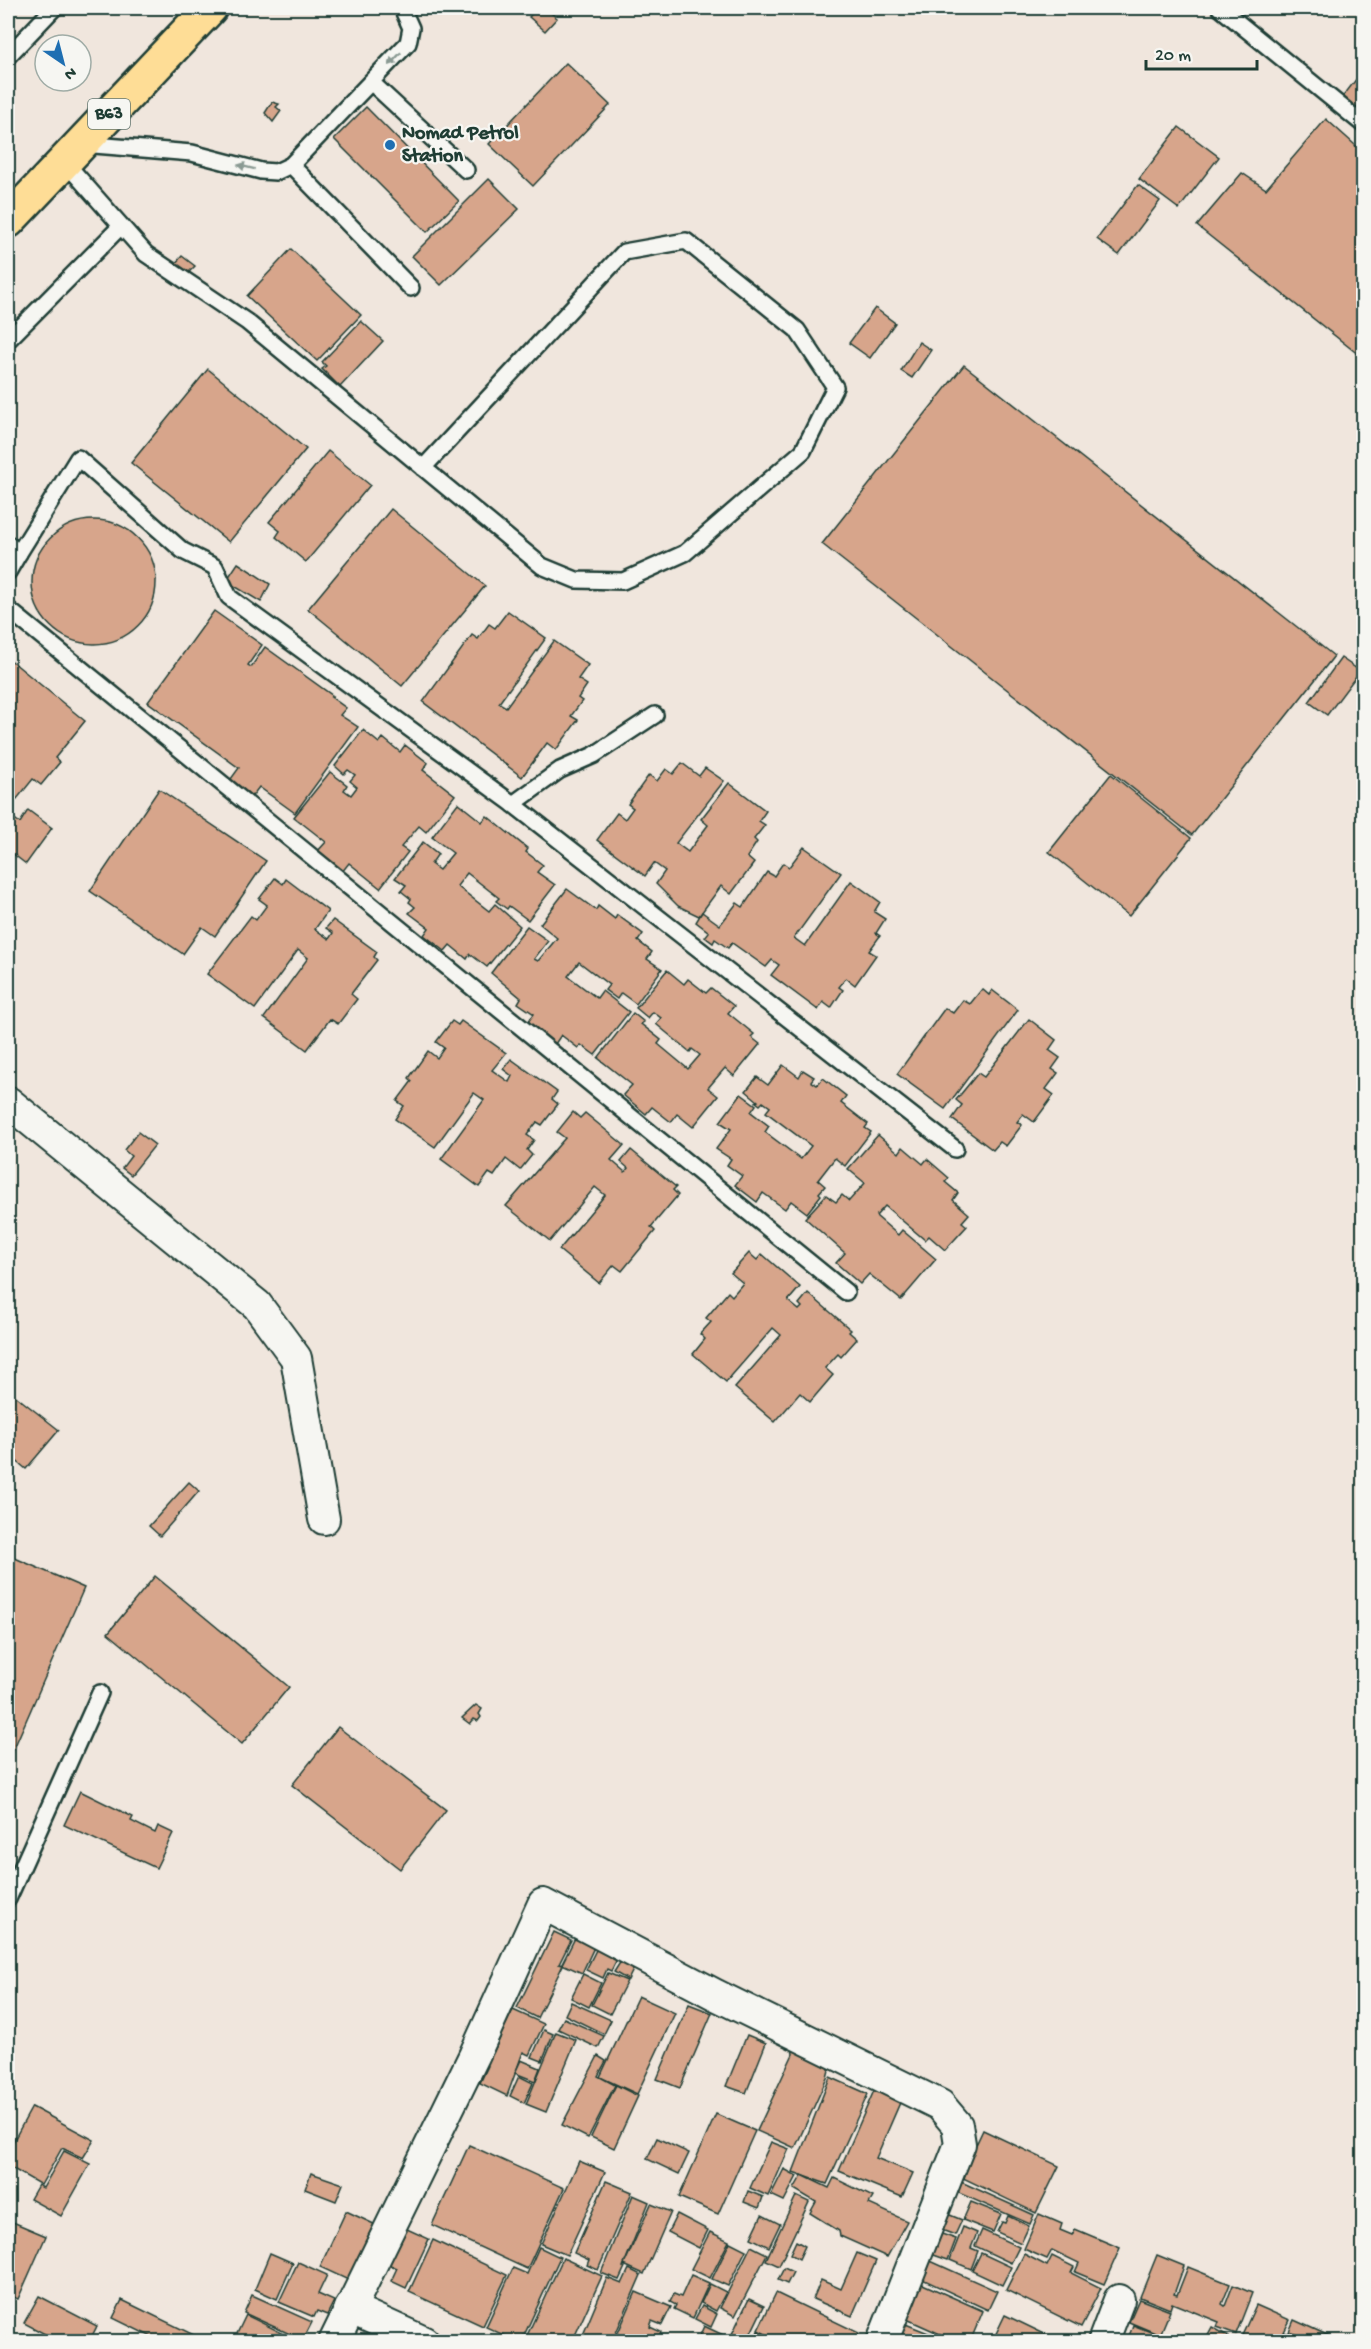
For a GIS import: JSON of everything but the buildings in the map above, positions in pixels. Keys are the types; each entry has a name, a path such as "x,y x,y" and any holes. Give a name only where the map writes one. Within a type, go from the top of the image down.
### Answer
{"highway":[{"name":"B63","path":"9,214 72,153 205,9"}],"street":[{"path":"8,1102 257,1305 296,1358 324,1519"},
{"path":"334,2342 474,2056 543,1904 716,1995 940,2105 957,2125 960,2144 882,2342"},
{"path":"1103,2342 1119,2300"},
{"path":"350,2308 424,2342"}],"lane":[{"path":"8,57 54,8"},
{"path":"72,153 192,153 261,171 276,172 291,165 408,43 411,28 402,8"},
{"path":"1220,8 1364,125"},
{"path":"372,82 466,170"},
{"path":"72,153 121,226 146,254 247,322 542,567 576,580 623,581 685,553 803,451 835,387 797,330 686,241 624,252 423,468"},
{"path":"291,165 411,288"},
{"path":"8,340 121,226"},
{"path":"8,572 13,549 78,458 183,551 215,567 229,597 513,804 956,1149"},
{"path":"8,609 846,1293"},
{"path":"513,804 560,770 594,754 655,715"},
{"path":"8,1899 100,1693"}],"place":[{"name":"Nomad Petrol Station","path":"390,145"}]}
